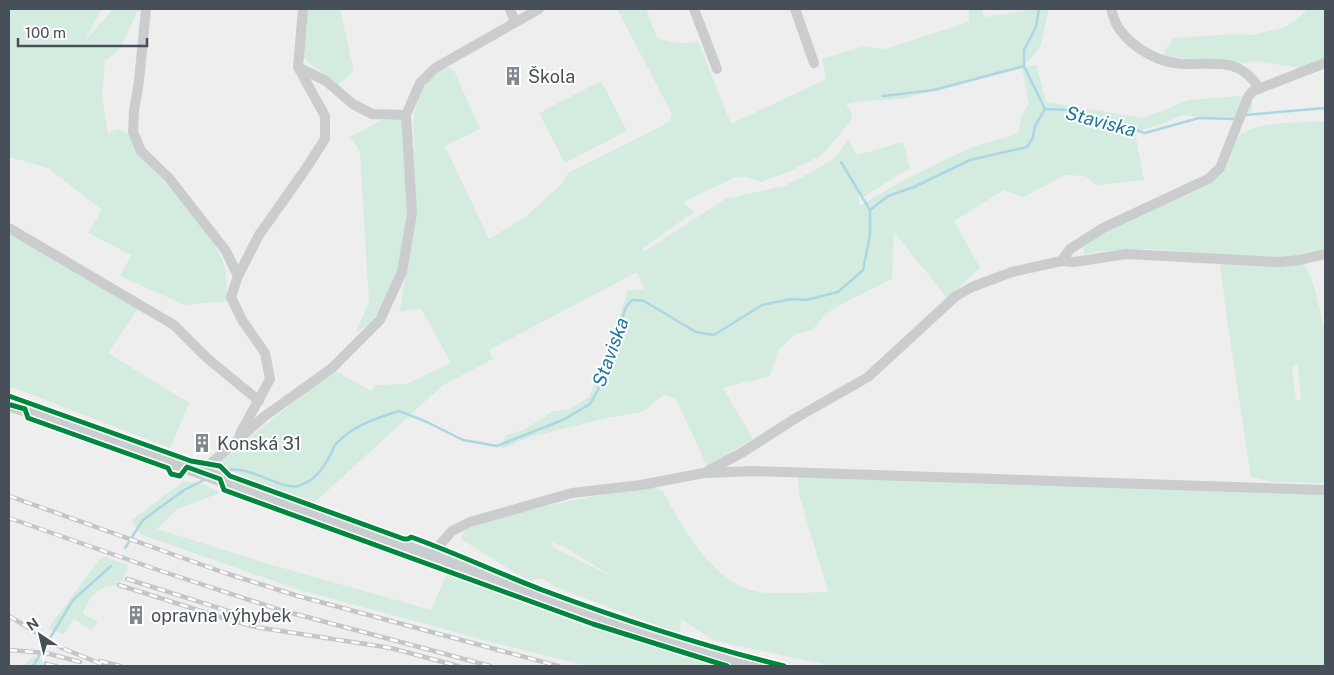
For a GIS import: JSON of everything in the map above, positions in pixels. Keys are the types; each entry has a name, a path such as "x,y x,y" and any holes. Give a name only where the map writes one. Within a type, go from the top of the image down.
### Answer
{"main road":[{"path":"9,404 201,472 593,616 757,666"}],"street":[{"path":"146,9 133,132 141,151 169,178 226,251 238,276"},
{"path":"237,440 270,378 265,352 242,320 231,297 238,276 259,234 325,139 325,116 298,67 303,9"},
{"path":"510,9 515,22"},
{"path":"201,472 265,416 332,368 380,320 402,272 412,213 406,115 420,83 435,68 539,9"},
{"path":"694,9 717,69"},
{"path":"795,9 814,63"},
{"path":"1111,9 1119,29 1134,45 1148,55 1181,64 1211,63 1234,65 1251,76 1259,88"},
{"path":"1061,261 1070,249 1102,228 1208,179 1220,168 1248,97 1259,88 1325,63"},
{"path":"298,67 326,81 353,104 372,114 406,115"},
{"path":"9,228 174,325 207,358 258,401"},
{"path":"704,473 743,452 796,418 868,377 956,296 972,287 1012,272 1061,261 1074,262 1126,254 1279,262 1300,260 1325,254"},
{"path":"432,558 438,547 452,531 470,522 572,493 641,485 704,473 761,472 1325,490"}],"green space":[{"path":"9,9 102,9 84,42 113,9 143,9 137,12 121,48 105,61 102,96 108,134 121,130 132,137 145,160 186,206 214,243 226,273 228,301 185,305 120,276 131,255 88,233 102,210 48,168 9,157"},
{"path":"300,9 340,9 354,71 337,85 300,55"},
{"path":"617,9 646,9 657,38 678,43 698,41 731,124 826,79 822,59 862,47 885,49 969,22 969,9 982,9 984,17 1049,9 1040,47 1023,67 1036,65 1046,102 1144,118 1189,100 1238,96 1251,98 1253,110 1240,119 1224,120 1182,115 1135,132 1144,180 1096,185 1085,176 1065,175 1024,197 1004,190 954,221 980,268 947,298 894,232 892,279 836,307 825,315 812,330 796,334 778,350 770,376 723,388 753,439 707,466 676,399 664,395 642,412 607,418 530,437 501,449 505,436 525,429 553,411 568,410 589,397 610,347 628,290 644,289 637,272 489,350 493,359 443,385 314,503 225,469 221,461 333,370 371,391 376,385 406,384 451,363 421,308 400,312 405,276 370,324 356,332 369,302 360,152 350,137 382,120 402,119 405,134 415,152 413,127 416,105 420,94 444,67 451,68 480,129 445,146 489,239 525,217 563,183 568,173 662,126 670,120 672,114","holes":["1022,68 1029,104 1022,114 1018,134 972,147 906,179 859,206 859,195 865,196 910,168 903,142 857,155 848,140 836,157 810,173 784,186 725,199 644,252 643,248 694,212 683,202 736,177 747,177 761,182 790,171 818,157 826,151 852,119 851,111 846,104 862,101 902,99"]},
{"path":"1308,9 1325,9 1325,62 1301,68 1256,61 1238,64 1165,56 1164,51 1174,38 1237,34 1253,35 1283,28 1295,21"},
{"path":"601,81 627,131 565,163 539,113"},
{"path":"1325,121 1325,250 1302,256 1273,259 1149,249 1103,251 1084,254 1082,243 1205,186 1221,175 1226,167 1233,145 1239,137 1248,131 1274,124"},
{"path":"9,232 139,307 108,353 189,403 170,448 9,386"},
{"path":"1220,263 1304,264 1314,285 1325,327 1325,483 1274,482 1251,477","holes":["1295,364 1298,366 1301,400 1296,401 1292,367"]},
{"path":"798,476 1325,493 1325,666 831,666 713,640 681,619 680,634 553,586 543,579 532,581 520,576 461,539 472,526 493,518 571,501 654,487 662,490 679,521 701,552 727,578 742,587 766,593 828,592 799,494","holes":["551,542 564,547 612,576 556,549 551,546"]},
{"path":"184,481 204,484 220,493 177,509 157,529 262,562 431,610 447,573 728,666 588,666 300,590 142,535 131,521"},
{"path":"105,557 128,565 120,582 99,590 93,595 86,606 83,614 98,622 91,630 74,619 64,634 50,629 51,624 100,559"},
{"path":"33,656 47,661 48,666 24,666"}],"waterway":[{"path":"1039,9 1036,27 1024,50 1024,66 1045,109"},
{"path":"883,96 934,90 1024,66"},
{"name":"Staviska","path":"1245,115 1325,108"},
{"name":"Staviska","path":"217,473 239,470 250,472 281,484 298,486 319,473 335,445 344,436 374,419 399,411 425,421 463,440 497,446 563,420 590,404 598,390 626,307 632,300 644,301 696,332 714,335 762,305 791,299 806,300 838,292 863,270 870,235 870,210 888,196 914,187 970,160 1027,147 1033,137 1035,126 1045,109 1068,110 1145,133 1199,118 1233,119"},
{"path":"841,162 870,210"},
{"name":"Staviska","path":"125,548 143,520 184,490 206,479"},
{"name":"Staviska","path":"33,666 73,600 111,566"}],"railway":[{"path":"9,496 225,573 298,596 558,666"},
{"path":"9,518 277,609 490,666"},
{"path":"127,579 260,621"},
{"path":"119,585 255,627 391,648 458,666"},
{"path":"9,616 62,648 106,666"},
{"path":"9,650 46,653 80,662"},
{"path":"100,661 120,666"},
{"path":"46,664 56,666"}],"cycle path":[{"path":"9,396 191,461 220,466 230,476 404,539 411,537 604,612 663,632 784,666"},
{"path":"11,405 25,409 28,418 168,468 171,474 180,476 187,467 220,479 224,490 593,624 727,666"}],"place":[{"name":"Škola","path":"513,76"},
{"name":"Konská 31","path":"202,443"},
{"name":"opravna výhybek","path":"136,615"}]}
